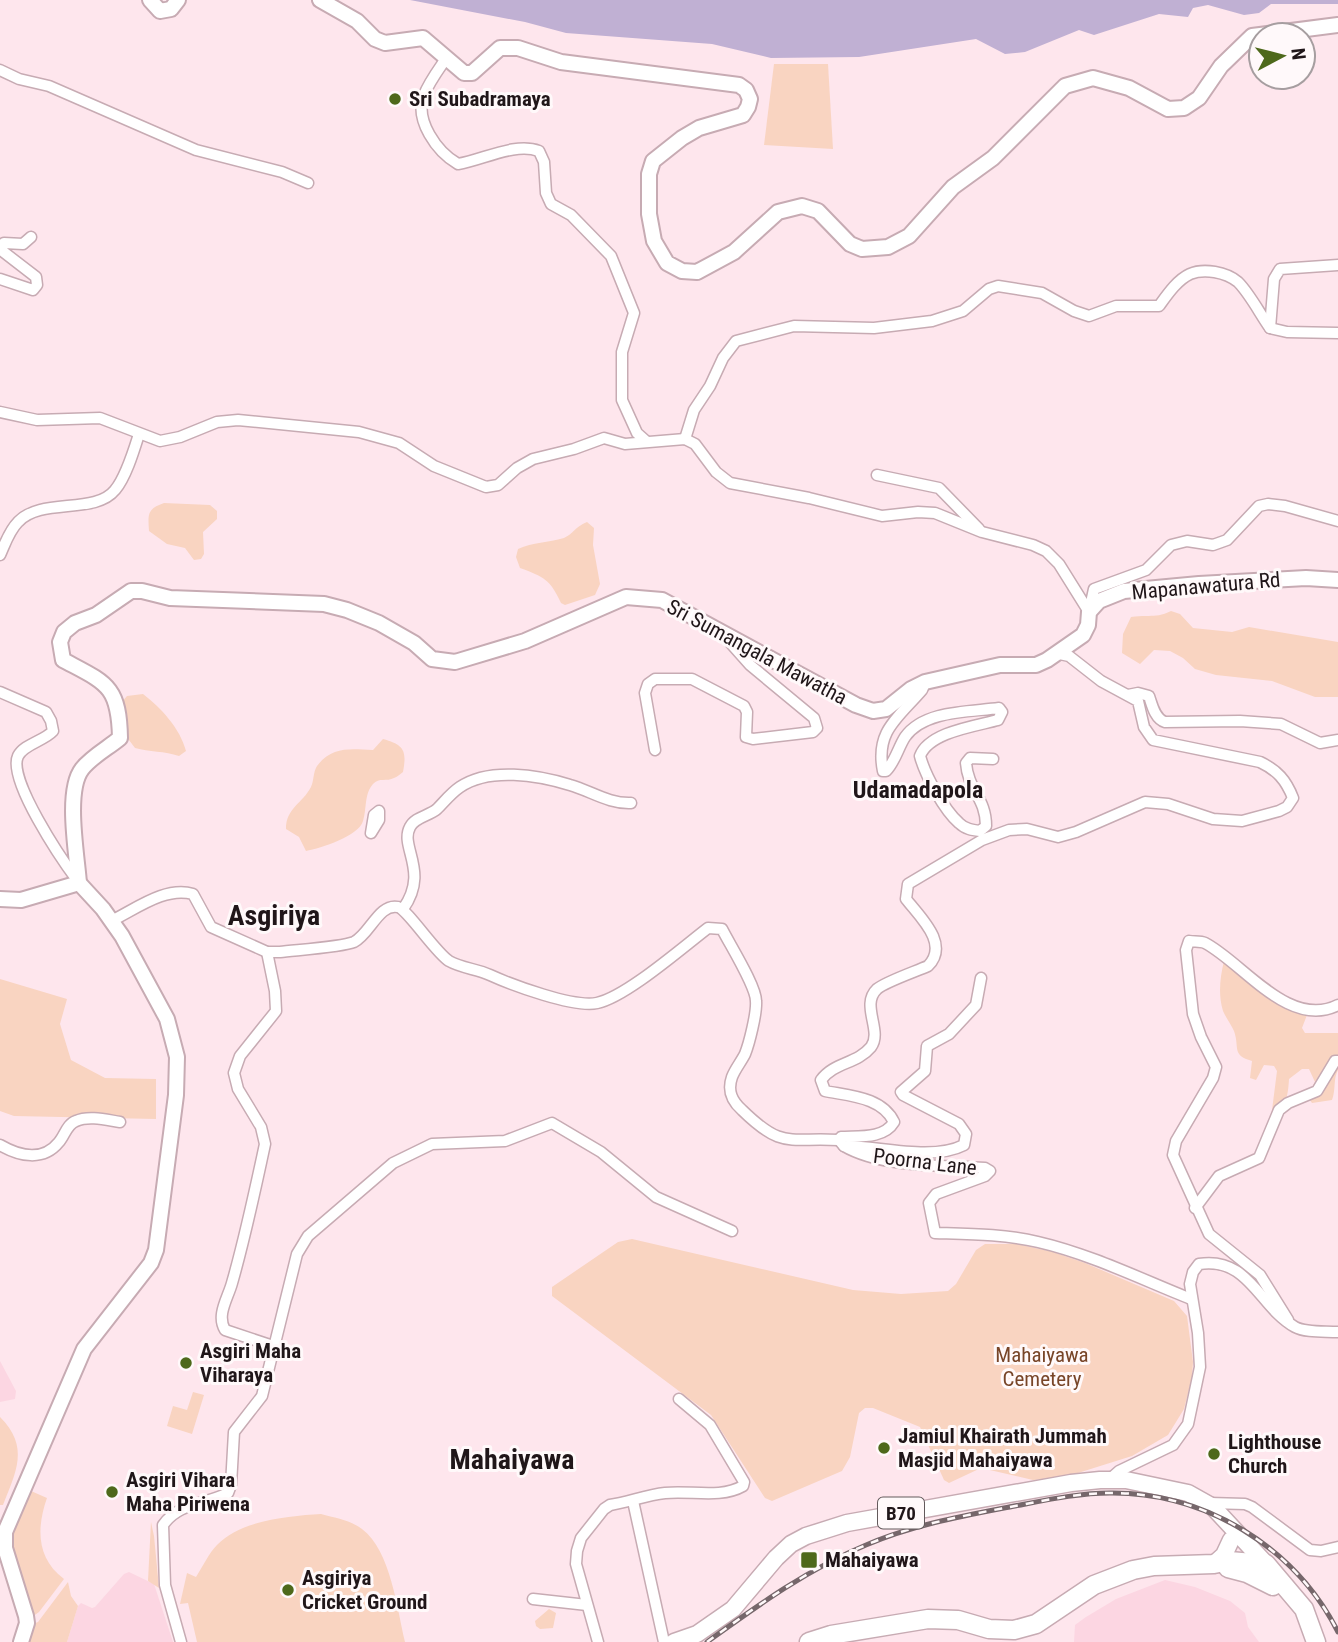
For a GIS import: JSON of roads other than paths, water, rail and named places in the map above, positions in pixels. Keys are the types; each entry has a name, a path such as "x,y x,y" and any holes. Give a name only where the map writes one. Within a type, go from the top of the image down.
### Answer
{"highway":[{"path":"809,1642 831,1635 928,1619 958,1620 989,1629 1023,1629 1036,1624 1081,1593 1120,1574 1154,1566 1228,1561 1258,1563 1304,1609 1315,1642"},
{"path":"1258,1563 1293,1615 1306,1642"},
{"path":"1214,1564 1247,1573 1273,1587"}],"main road":[{"name":"B70","path":"674,1642 697,1634 733,1609 776,1558 791,1544 806,1536 847,1523 1037,1488 1110,1479 1188,1493 1208,1503 1228,1521 1258,1563"},
{"name":"B70","path":"1167,1489 1200,1506 1231,1540 1258,1563"},
{"path":"1214,1564 1224,1555 1231,1540"}],"street":[{"path":"150,0 160,11 171,9 178,0"},
{"path":"320,0 357,21 375,39 385,43 423,38 447,57 457,69 472,73 499,48 518,48 561,62 726,82 746,90 750,99 743,115 699,128 682,138 653,162 649,174 649,214 654,241 667,263 682,271 697,272 734,252 778,212 802,206 818,211 850,244 862,249 888,247 909,236 953,187 993,158 1065,86 1093,78 1129,88 1168,109 1184,108 1199,97 1221,65 1252,36 1338,24"},
{"path":"447,57 423,97 423,121 436,145 448,159 458,164 491,157 510,149 529,147 539,151 544,162 546,193 551,204 572,215 611,256 634,313 622,352 622,400 637,433 646,441"},
{"path":"0,70 19,79 49,86 196,150 282,172 308,183"},
{"path":"0,279 33,290 37,285 36,277 1,250 4,243 23,244 31,237"},
{"path":"1270,328 1274,279 1280,269 1338,265"},
{"path":"685,439 694,410 710,386 723,358 736,341 794,326 874,328 932,321 963,311 989,289 998,286 1042,293 1074,311 1089,316 1116,306 1159,306 1174,287 1190,274 1220,272 1237,281 1270,328 1287,332 1338,333"},
{"path":"0,411 37,420 100,418 160,441 169,441 217,422 238,420 359,432 399,443 434,466 486,487 498,485 517,468 533,459 604,438 625,444 685,439 695,444 716,472 730,483 809,498 882,516 935,513 982,532 1032,545 1046,551 1059,564 1089,612"},
{"path":"0,555 19,520 35,511 103,499 116,490 139,435"},
{"path":"877,475 939,488 982,532"},
{"path":"1089,612 1094,589 1146,570 1171,545 1187,541 1213,545 1227,540 1258,506 1285,506 1338,522"},
{"name":"Mapanawatura Rd","path":"982,668 1000,664 1036,665 1046,660 1083,635 1088,625 1089,612 1099,601 1124,591 1306,578 1338,580"},
{"name":"Sri Sumangala Mawatha","path":"79,883 73,795 75,780 82,768 120,738 119,718 113,694 101,681 63,660 60,642 64,632 75,623 96,615 131,591 170,598 324,604 379,623 414,643 432,659 455,662 525,640 626,597 662,600 856,705 873,710 886,709 911,689 925,682 982,668"},
{"path":"655,750 645,693 648,684 654,679 692,679 739,702 747,712 746,737 753,739 813,732 817,728 814,718 750,665 721,632"},
{"path":"841,1143 841,1137 880,1134 894,1122 888,1110 872,1101 825,1091 821,1080 829,1069 858,1058 872,1046 874,1039 870,1003 877,989 928,966 934,960 936,953 933,934 906,899 908,884 982,840 1009,830 1027,829 1058,837 1145,802 1168,804 1213,819 1242,821 1279,811 1287,807 1293,798 1286,781 1271,767 1260,762 1153,740 1144,727 1138,701 1101,681 1069,656 1054,653"},
{"path":"925,682 922,690 884,734 880,754 883,771 891,767 906,736 921,723 943,715 999,708 1002,712 998,720 943,735 930,742 920,756 923,768 959,824 969,830 979,831 986,826 986,810 967,777 965,763 970,758 993,759"},
{"path":"0,692 46,712 51,721 53,731 47,738 22,750 17,758 23,789 57,852 111,921 167,1019 177,1057 176,1095 158,1242 151,1263 84,1349 5,1532 5,1548 26,1616 27,1623 21,1642"},
{"path":"1128,695 1138,693 1149,696 1156,715 1165,722 1240,721 1281,724 1320,743 1338,740"},
{"path":"403,909 415,886 408,838 410,827 418,819 434,812 458,788 468,782 499,774 519,776 569,785 617,803 631,803"},
{"path":"0,899 21,900 79,883"},
{"path":"111,921 169,892 185,892 192,894 211,927 267,952 354,942 386,908 395,906 403,909 424,936 450,961 488,974 506,984 581,1003 596,1003 611,998 651,972 708,928 718,927 722,929 756,1001 746,1051 731,1080 730,1095 733,1101 762,1129 775,1137 925,1152 953,1151 964,1145 966,1135 959,1124 901,1092 925,1071 927,1046 949,1034 976,1005 981,978"},
{"path":"1338,1005 1330,1009 1315,1010 1291,1004 1269,992 1203,942 1189,941 1186,950 1193,1014 1216,1067 1213,1078 1176,1141 1172,1155 1209,1234 1260,1275 1294,1327 1338,1332"},
{"path":"267,952 275,990 276,1011 240,1056 234,1073 238,1089 261,1127 265,1144 221,1324 225,1330 273,1346"},
{"path":"1195,1208 1219,1176 1259,1158 1279,1111 1288,1103 1317,1091 1335,1061 1338,1061"},
{"path":"0,1145 24,1156 42,1153 60,1142 68,1128 77,1120 102,1119 120,1122"},
{"path":"181,1642 166,1585 163,1525 175,1512 186,1506 228,1493 231,1485 234,1432 262,1396 296,1254 308,1236 393,1163 432,1144 505,1141 552,1123 601,1152 656,1197 732,1231"},
{"name":"Poorna Lane","path":"841,1143 855,1153 899,1163 985,1168 990,1171 985,1176 936,1194 929,1203 934,1233 998,1235 1039,1242 1093,1259 1191,1299"},
{"path":"1110,1479 1119,1471 1173,1445 1188,1424 1200,1367 1190,1284 1193,1272 1199,1264 1219,1262 1249,1281 1272,1309 1288,1320"},
{"path":"598,1642 576,1564 581,1538 604,1509 610,1505 666,1493 692,1494 736,1490 743,1486 744,1482 710,1425 679,1399"},
{"path":"633,1501 664,1642"},
{"path":"1208,1503 1245,1504 1252,1507 1310,1550 1321,1551 1338,1547"},
{"path":"533,1599 587,1605"}],"railway":[{"path":"707,1642 803,1577 883,1538 986,1511 1097,1493 1145,1495 1180,1502 1213,1514 1244,1530 1272,1550 1298,1574 1320,1602 1338,1632"}],"place":[{"name":"Sri Subadramaya","path":"395,99"},
{"name":"Asgiri Maha Viharaya","path":"186,1363"},
{"name":"Jamiul Khairath Jummah Masjid Mahaiyawa","path":"884,1448"},
{"name":"Lighthouse Church","path":"1214,1454"},
{"name":"Asgiri Vihara Maha Piriwena","path":"112,1492"},
{"name":"Mahaiyawa","path":"809,1560"},
{"name":"Asgiriya Cricket Ground","path":"288,1590"}],"district":[{"name":"Udamadapola","path":"918,790"},
{"name":"Asgiriya","path":"274,915"},
{"name":"Mahaiyawa","path":"512,1459"}],"park label":[{"name":"Mahaiyawa Cemetery","path":"1042,1367"}]}
